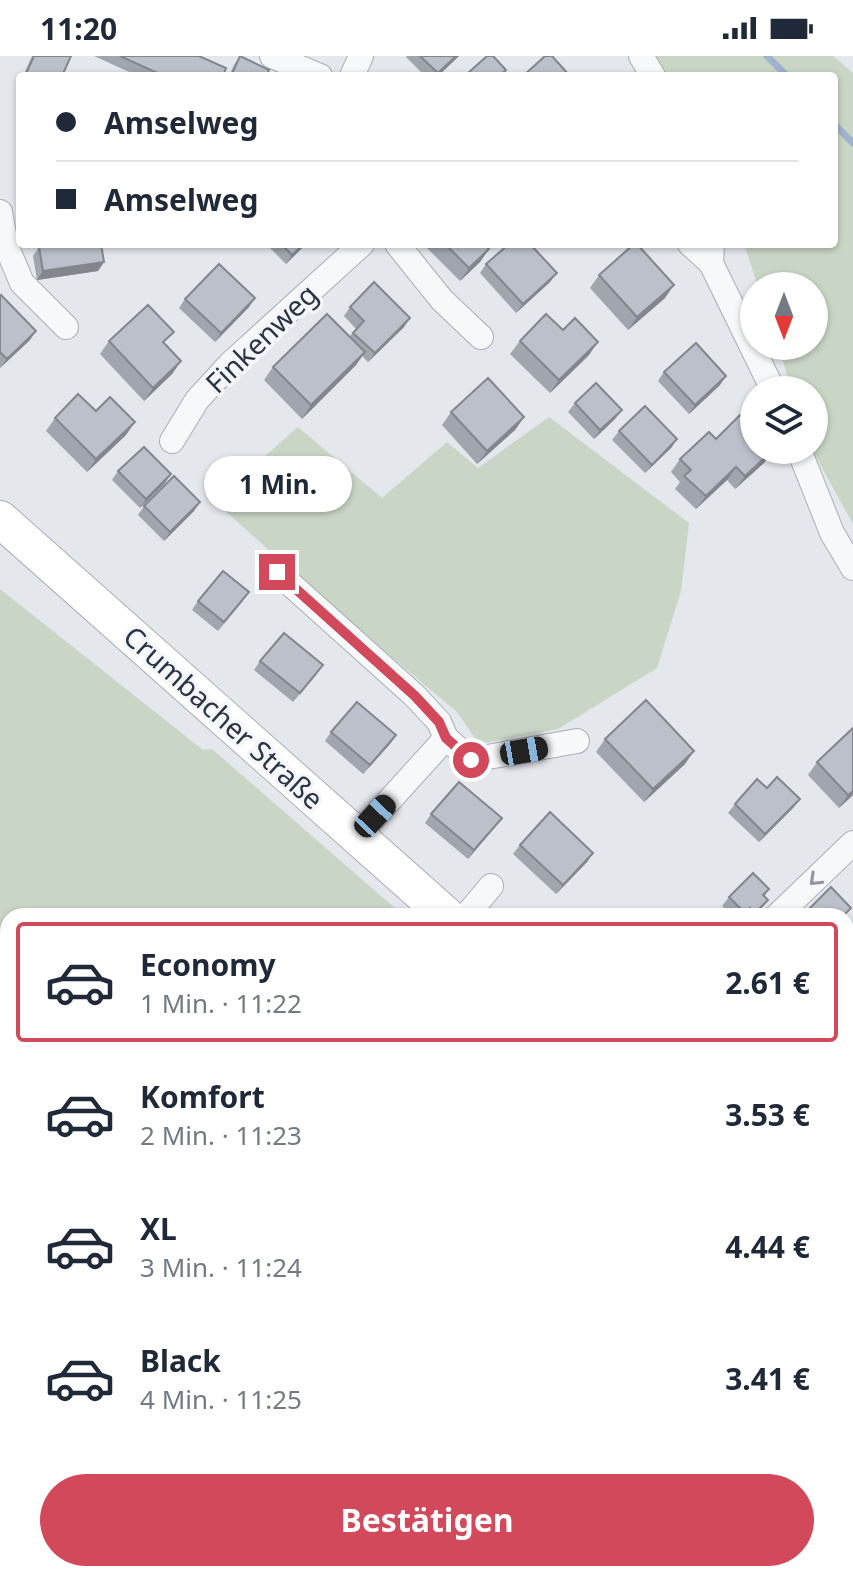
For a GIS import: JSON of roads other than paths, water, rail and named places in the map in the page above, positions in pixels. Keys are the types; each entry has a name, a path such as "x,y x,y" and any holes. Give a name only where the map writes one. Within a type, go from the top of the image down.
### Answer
{"main road":[{"name":"Crumbacher Straße","path":"0,519 438,908"}],"street":[{"path":"272,56 310,72"},
{"path":"0,212 6,245 22,283 66,327"},
{"name":"Finkenweg","path":"172,441 197,400 230,364 358,248"},
{"path":"400,248 442,300 481,337"},
{"path":"712,254 767,376"},
{"path":"805,464 832,533 851,558"},
{"path":"277,572 415,696 439,722 446,738 471,760 577,741"},
{"path":"358,835 446,738"},
{"path":"785,908 853,843"},
{"path":"473,908 491,886"}],"waterway":[{"path":"767,56 783,72"},
{"path":"838,128 853,143"}]}
